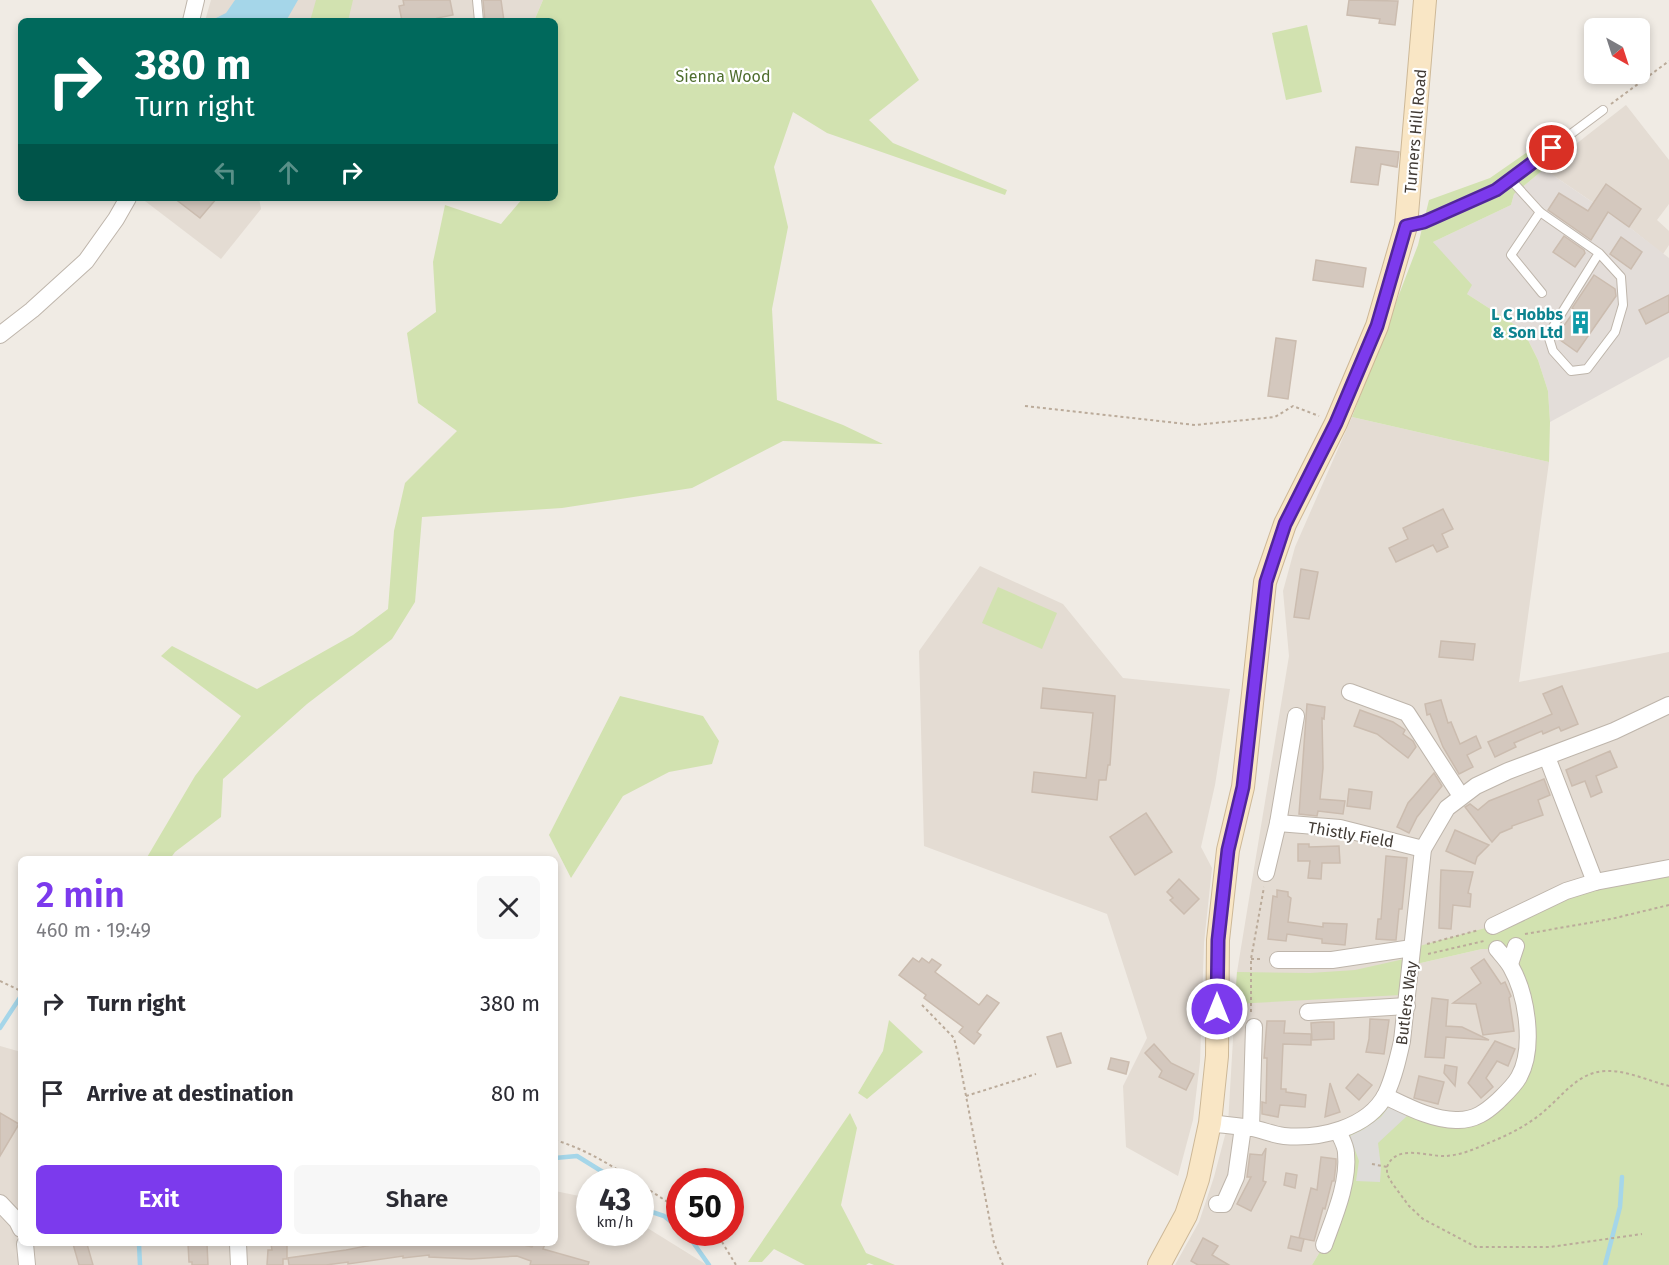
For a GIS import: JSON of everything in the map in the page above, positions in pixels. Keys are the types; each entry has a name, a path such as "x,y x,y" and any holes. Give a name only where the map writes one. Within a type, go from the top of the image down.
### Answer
{"main road":[{"name":"Turners Hill Road","path":"1159,1265 1186,1215 1198,1179 1210,1123 1217,1056 1218,940 1228,850 1243,787 1266,582 1285,524 1336,423 1377,326 1406,226 1425,0"}],"street":[{"path":"192,18 196,0"},
{"path":"0,335 32,310 86,261 126,201"},
{"path":"1350,692 1407,713 1461,796"},
{"path":"1412,953 1423,849 1447,808 1476,786 1508,771 1614,732 1669,705"},
{"path":"1266,873 1278,823 1296,716"},
{"path":"1547,757 1595,882"},
{"name":"Thistly Field","path":"1278,823 1340,828 1423,849"},
{"path":"1385,1095 1419,1113 1458,1120 1482,1115 1507,1093 1520,1076 1528,1045 1527,1016 1519,985 1510,964 1493,938 1566,891 1595,882 1669,868"},
{"path":"1510,964 1517,940"},
{"name":"Butlers Way","path":"1210,1123 1284,1136 1321,1135 1338,1131 1359,1120 1376,1108 1385,1095 1397,1066 1407,1006 1412,953 1332,960 1278,960"},
{"path":"1308,1012 1407,1006"},
{"path":"1217,1204 1224,1204 1236,1177 1247,1128 1254,1027"},
{"path":"1324,1245 1335,1216 1346,1171 1347,1150 1338,1131"},
{"path":"0,1203 18,1221"},
{"path":"25,1246 27,1265"},
{"path":"238,1246 238,1265"}],"lane":[{"path":"477,0 479,18"},
{"path":"1406,226 1424,222 1496,190 1603,110"},
{"path":"1511,180 1540,212 1599,253 1621,277 1623,304 1615,332 1587,369 1571,371 1553,351 1548,335 1599,253"},
{"path":"1540,212 1511,255 1542,293"}],"path":[{"path":"1603,110 1669,61"},
{"path":"1025,406 1195,425 1275,417 1293,406 1336,423"},
{"path":"1250,1010 1251,959 1266,873"},
{"path":"1517,940 1669,905"},
{"path":"1412,953 1493,938"},
{"path":"1412,953 1493,938"},
{"path":"0,981 18,990"},
{"path":"922,1005 954,1038 994,1243 1003,1265"},
{"path":"1642,1234 1550,1247 1476,1247 1423,1219 1395,1188 1387,1167 1389,1162 1401,1154 1420,1153 1444,1156 1464,1154 1498,1139 1523,1127 1544,1112 1574,1083 1594,1073 1619,1072 1669,1086"},
{"path":"966,1096 1036,1074"},
{"path":"558,1141 573,1145 616,1168"},
{"path":"1372,1164 1387,1167"},
{"path":"724,1246 736,1265"}],"shaded area":[{"path":"211,0 543,0 535,18 206,18"},
{"path":"1626,105 1669,160 1669,204 1657,220 1669,231 1669,245 1663,254 1629,227 1544,169"},
{"path":"1544,169 1614,217 1627,199 1641,209 1629,227 1669,258 1669,357 1550,422 1548,391 1538,360 1523,330 1467,294 1433,242 1511,205 1514,194"},
{"path":"145,201 260,201 261,209 221,259"},
{"path":"1352,417 1549,462 1519,682 1669,652 1669,868 1412,965 1482,949 1497,949 1521,992 1520,1076 1482,1115 1346,1151 1324,1245 1312,1265 1175,1265 1199,1222 1228,1124 1237,972 1289,656 1283,591 1295,547"},
{"path":"980,566 1063,604 1123,678 1230,689 1215,785 1201,847 1212,868 1204,943 1200,1062 1193,1120 1178,1176 1126,1147 1123,1086 1147,1038 1107,914 924,846 919,651"},
{"path":"0,1046 18,1051 18,1246 558,1246 558,1192 576,1195 576,1246 654,1246 654,1232 666,1240 666,1246 676,1246 707,1265 0,1265"},
{"path":"1390,1105 1407,1116 1378,1143 1380,1182 1356,1181 1359,1161 1350,1136 1381,1117"}],"green space":[{"path":"316,0 353,0 349,18 311,18"},
{"name":"Sienna Wood","path":"543,0 871,0 919,80 869,120 893,143 1007,190 1005,195 827,133 793,112 774,167 788,227 772,309 777,400 843,425 883,444 783,441 692,488 562,508 422,517 415,602 392,639 307,704 223,779 221,817 172,856 148,856 195,776 241,716 161,656 172,646 257,689 353,635 388,609 394,531 405,483 457,431 418,403 407,333 436,312 433,262 445,205 501,224 520,201 558,201 558,18 535,18"},
{"path":"1307,25 1322,92 1286,100 1272,33"},
{"path":"1533,148 1544,169 1514,194 1511,205 1433,242 1472,285 1467,294 1523,330 1538,360 1548,391 1549,462 1352,417 1418,245 1429,200 1490,178"},
{"path":"998,587 1057,613 1042,649 982,623"},
{"path":"620,696 703,716 719,741 712,764 669,772 623,796 571,878 549,835"},
{"path":"1669,868 1669,1265 1312,1265 1324,1245 1346,1171 1338,1131 1385,1096 1419,1113 1482,1115 1520,1076 1527,1016 1497,949 1482,949 1412,965 1412,948 1493,926 1566,891"},
{"path":"1404,959 1401,995 1235,1004 1237,972 1310,973 1355,970"},
{"path":"889,1020 923,1052 867,1099 858,1093 883,1051"},
{"path":"850,1113 857,1128 841,1205 866,1253 895,1265 869,1263 866,1265 805,1265 774,1249 762,1262 748,1262"}],"water":[{"path":"235,0 298,0 288,18 216,18 226,13"}],"building":[{"path":"403,0 450,0 453,15 437,18 401,18 399,6 404,5"},
{"path":"483,0 501,0 504,18 485,18"},
{"path":"1349,0 1398,1 1395,25 1379,23 1380,19 1347,15"},
{"path":"1356,147 1399,152 1397,167 1381,164 1378,185 1351,182"},
{"path":"1606,184 1641,209 1629,227 1608,212 1591,240 1548,210 1559,193 1588,211"},
{"path":"178,201 214,201 200,218"},
{"path":"1564,236 1584,250 1585,253 1575,267 1553,252"},
{"path":"1621,237 1642,252 1631,269 1610,254"},
{"path":"1316,260 1366,268 1363,287 1313,280"},
{"name":"L C Hobbs & Son Ltd","path":"1594,275 1615,289 1616,296 1577,352 1556,337 1575,310 1572,308"},
{"path":"1669,295 1669,312 1646,324 1639,310"},
{"path":"1276,338 1296,341 1288,399 1268,396"},
{"path":"1443,509 1453,529 1442,534 1448,547 1437,552 1433,545 1396,562 1389,548 1408,539 1403,528"},
{"path":"1301,569 1318,572 1309,619 1294,617"},
{"path":"1441,641 1475,644 1473,660 1439,657"},
{"path":"1562,686 1578,724 1561,731 1559,727 1543,734 1542,731 1514,743 1516,747 1495,757 1488,742 1552,714 1543,694"},
{"path":"1043,688 1115,696 1110,765 1108,765 1106,780 1099,780 1097,800 1032,792 1034,772 1086,778 1090,743 1093,713 1041,708"},
{"path":"1441,700 1448,723 1451,722 1460,744 1476,736 1481,748 1467,755 1473,767 1459,774 1443,747 1430,714 1427,715 1425,704"},
{"path":"1307,704 1325,707 1324,719 1322,718 1323,768 1320,799 1345,801 1343,814 1318,811 1317,816 1299,814"},
{"path":"1360,710 1393,722 1405,730 1403,734 1413,741 1416,747 1408,758 1377,734 1354,726"},
{"path":"1610,751 1617,767 1596,776 1602,792 1591,797 1585,781 1572,786 1566,770"},
{"path":"1434,773 1442,786 1417,817 1409,833 1397,827 1408,803"},
{"path":"1544,779 1550,795 1538,800 1543,815 1512,826 1500,833 1492,842 1465,807 1470,804 1478,810 1489,801"},
{"path":"1349,789 1372,792 1370,809 1347,806"},
{"path":"1146,813 1172,852 1135,875 1110,837"},
{"path":"1455,830 1489,845 1477,857 1475,864 1446,851"},
{"path":"1298,844 1309,844 1309,847 1339,846 1340,863 1322,863 1321,879 1308,878 1310,861 1298,861"},
{"path":"1386,856 1407,858 1402,909 1399,909 1396,940 1376,939 1378,919 1381,919"},
{"path":"1441,870 1473,872 1468,893 1471,894 1470,907 1453,905 1451,929 1439,928"},
{"path":"1179,879 1199,899 1184,914 1170,900 1173,898 1167,892"},
{"path":"1277,890 1288,892 1291,898 1288,922 1323,927 1323,923 1347,924 1345,945 1322,943 1322,939 1287,934 1286,941 1268,939 1273,896 1277,897"},
{"path":"913,958 919,962 922,958 929,963 932,959 941,965 935,972 979,1005 987,995 999,1003 977,1032 981,1035 974,1044 959,1032 963,1027 924,998 926,995 899,975"},
{"path":"1484,959 1501,984 1505,982 1511,996 1509,998 1514,1031 1483,1035 1476,1004 1453,1003 1481,983 1471,968"},
{"path":"1432,998 1448,1000 1446,1026 1462,1027 1489,1040 1446,1037 1444,1058 1425,1057"},
{"path":"1370,1019 1389,1020 1384,1054 1366,1052"},
{"path":"1267,1021 1285,1021 1284,1033 1311,1034 1311,1045 1283,1044 1281,1089 1306,1095 1305,1107 1280,1105 1278,1117 1262,1114 1262,1102 1266,1103 1267,1058 1264,1058"},
{"path":"1334,1022 1334,1039 1312,1040 1311,1023"},
{"path":"1061,1033 1071,1063 1057,1067 1047,1037"},
{"path":"1495,1041 1515,1049 1508,1066 1497,1061 1486,1078 1493,1087 1481,1098 1468,1083"},
{"path":"1154,1044 1171,1063 1194,1074 1186,1090 1159,1077 1162,1071 1145,1053"},
{"path":"1111,1058 1129,1062 1126,1074 1108,1069"},
{"path":"1445,1065 1457,1067 1455,1086 1444,1073"},
{"path":"1358,1074 1372,1085 1359,1100 1346,1088"},
{"path":"1419,1076 1444,1082 1438,1104 1414,1098"},
{"path":"1330,1083 1340,1112 1325,1117"},
{"path":"0,1113 18,1123 18,1126 0,1156"},
{"path":"1266,1148 1263,1181 1266,1182 1251,1211 1237,1204 1251,1177 1247,1177 1250,1154 1262,1155"},
{"path":"1321,1157 1336,1159 1336,1164 1334,1181 1332,1181 1325,1209 1323,1208 1314,1241 1299,1238 1311,1188 1317,1190"},
{"path":"1286,1173 1297,1175 1295,1188 1284,1185"},
{"path":"1291,1236 1304,1239 1301,1251 1288,1248"},
{"path":"1203,1238 1218,1246 1212,1255 1229,1265 1198,1265 1191,1261"},
{"path":"74,1246 88,1246 93,1265 79,1265"},
{"path":"188,1246 207,1246 208,1265 192,1265 192,1262 189,1262"},
{"path":"271,1246 287,1246 287,1259 283,1259 283,1265 267,1265 268,1250 272,1250"},
{"path":"367,1246 544,1246 543,1249 589,1262 588,1265 530,1265 531,1261 517,1256 471,1259 429,1257 429,1255 403,1258 403,1256 348,1264 348,1262 326,1265 289,1265 288,1258"}],"waterway":[{"path":"0,1028 18,1001"},
{"path":"558,1158 577,1156 596,1168"},
{"path":"1605,1265 1620,1207 1622,1177"},
{"path":"654,1213 666,1218"},
{"path":"139,1246 140,1265"},
{"path":"696,1246 709,1265"}],"place":[{"name":"L C Hobbs & Son Ltd","path":"1581,323"}],"route":[{"path":"1217,1009 1218,940 1228,850 1243,787 1266,582 1285,524 1336,423 1377,326 1406,226 1424,222 1496,190 1552,148"}]}
